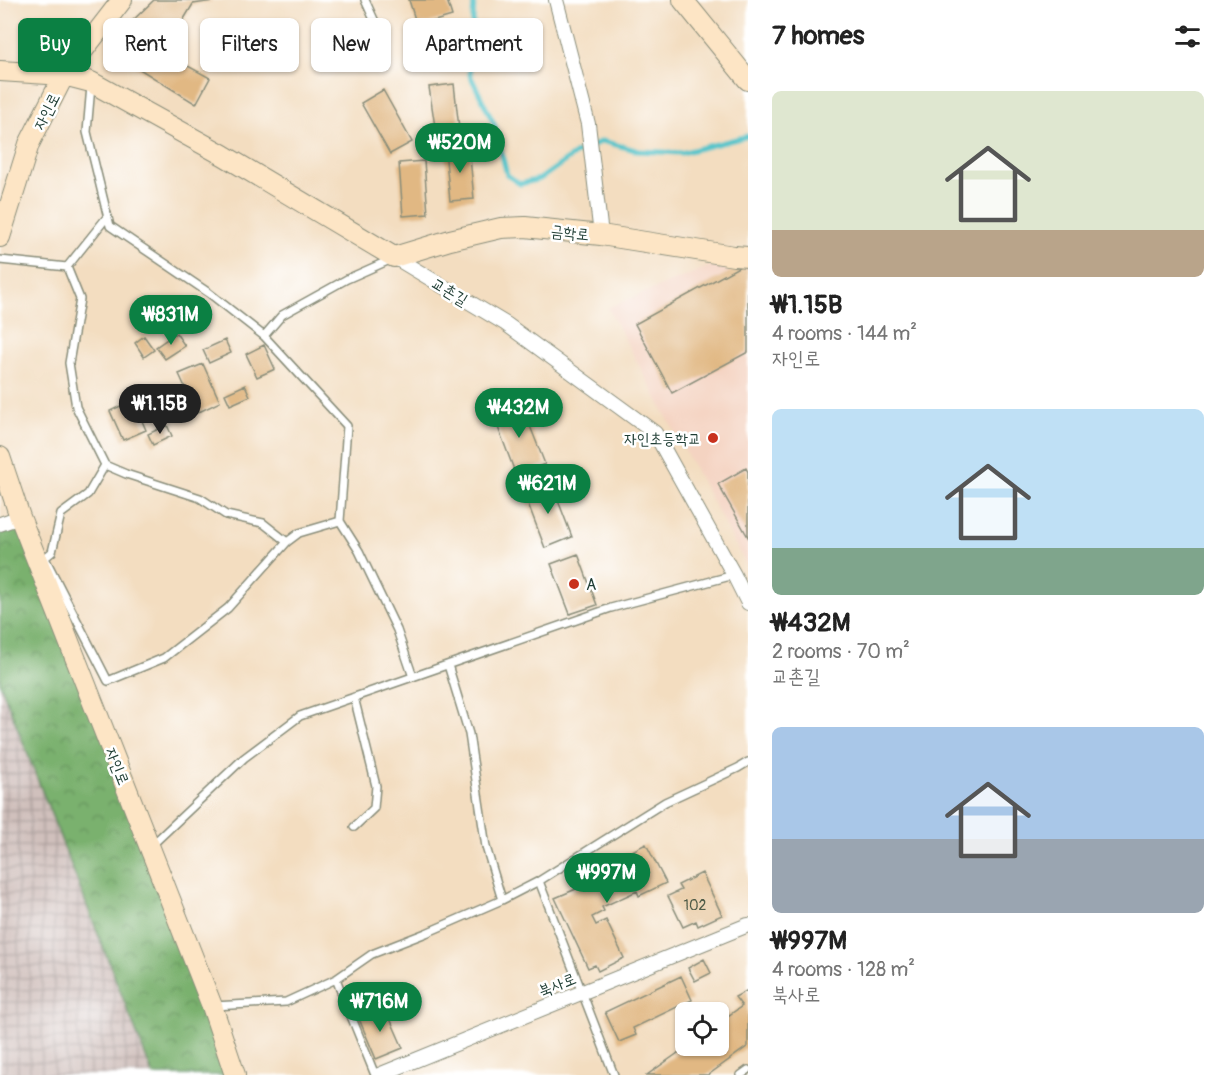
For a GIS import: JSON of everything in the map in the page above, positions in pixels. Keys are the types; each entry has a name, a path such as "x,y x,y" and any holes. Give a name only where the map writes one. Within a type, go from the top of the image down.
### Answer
{"street":[{"name":"자인로","path":"0,237 30,144 64,75 122,0"},
{"path":"556,0 588,124 601,235"},
{"path":"683,0 748,80"},
{"name":"교촌길","path":"0,71 64,75 91,82 223,155 506,324 656,433 748,603"},
{"name":"금학로","path":"394,258 450,240 501,228 525,227 601,235 748,257"},
{"name":"자인로","path":"0,457 20,517 42,560 212,1006 235,1075"},
{"path":"0,524 20,517"},
{"name":"북사로","path":"377,1075 748,925"}],"lane":[{"path":"365,0 373,18"},
{"path":"91,82 87,132 110,226 209,293 264,336 348,426 340,521 359,551 397,630 413,677"},
{"path":"67,267 108,217"},
{"path":"264,336 282,315 347,279 394,258"},
{"path":"0,260 67,267"},
{"path":"67,267 80,299 69,363 76,407 105,465 200,498 226,515 263,523 286,542"},
{"path":"105,465 88,494 61,514 52,552 42,560 108,681 164,658 228,608 286,542 299,533 340,521"},
{"path":"150,847 244,758 300,716 611,608 734,575"},
{"path":"448,665 469,734 486,848 502,900"},
{"path":"354,697 376,786 374,808 354,827"},
{"path":"212,1006 286,1002 336,979 372,954 502,900 539,880 665,802 748,762"},
{"path":"539,880 614,1075"},
{"path":"336,979 377,1075"},
{"path":"741,1075 748,1070"}],"shaded area":[{"name":"자인초등학교","path":"734,256 748,257 748,568 608,308"},
{"path":"0,683 153,1075 0,1075"}],"green space":[{"path":"20,517 236,1075 153,1075 0,683 0,524"}],"building":[{"path":"154,0 213,1 193,4 185,18 135,18"},
{"path":"409,0 447,0 452,16 445,18 415,18"},
{"path":"188,66 210,78 196,104 144,72 188,72"},
{"path":"454,84 460,137 437,140 429,87"},
{"path":"383,90 412,142 390,154 361,103"},
{"path":"469,147 474,199 450,201 445,150"},
{"path":"424,161 428,214 403,216 399,163"},
{"path":"744,264 748,272 748,352 672,393 635,324"},
{"path":"176,333 185,346 165,359 156,347"},
{"path":"144,336 154,350 144,357 135,343"},
{"path":"225,340 231,353 209,363 203,350"},
{"path":"264,345 275,369 257,377 246,354"},
{"path":"203,364 220,402 197,413 179,374"},
{"path":"245,385 250,396 230,405 225,394"},
{"path":"161,392 171,413 158,418 149,398"},
{"path":"133,400 146,430 123,440 110,411"},
{"path":"521,403 545,464 516,475 493,414"},
{"path":"167,425 172,436 153,445 148,434"},
{"path":"746,468 748,472 748,537 718,484"},
{"path":"551,482 572,537 545,548 524,493"},
{"name":"A","path":"578,554 597,605 570,614 551,564"},
{"path":"646,844 666,883 639,896 637,891 602,907 604,911 592,917 596,925 606,920 624,958 598,971 595,965 588,968 555,898 576,889 574,885 622,862 620,857"},
{"path":"702,873 722,915 698,926 696,921 683,927 668,896 681,890 678,885"},
{"path":"704,959 711,973 695,981 688,968"},
{"path":"681,976 692,1000 675,1002 675,1008 633,1028 636,1035 619,1042 605,1012"},
{"path":"748,990 748,1046 708,1075 647,1075 675,1055 729,1056 729,1015 742,1006 735,997"},
{"path":"380,1010 383,1016 388,1014 403,1048 376,1059 357,1014"}],"waterway":[{"path":"474,0 470,75 495,126 507,175 520,184 540,179 575,154 602,141 639,151 681,153 748,136"}],"place":[{"name":"자인초등학교","path":"713,438"},
{"name":"A","path":"574,584"}]}
